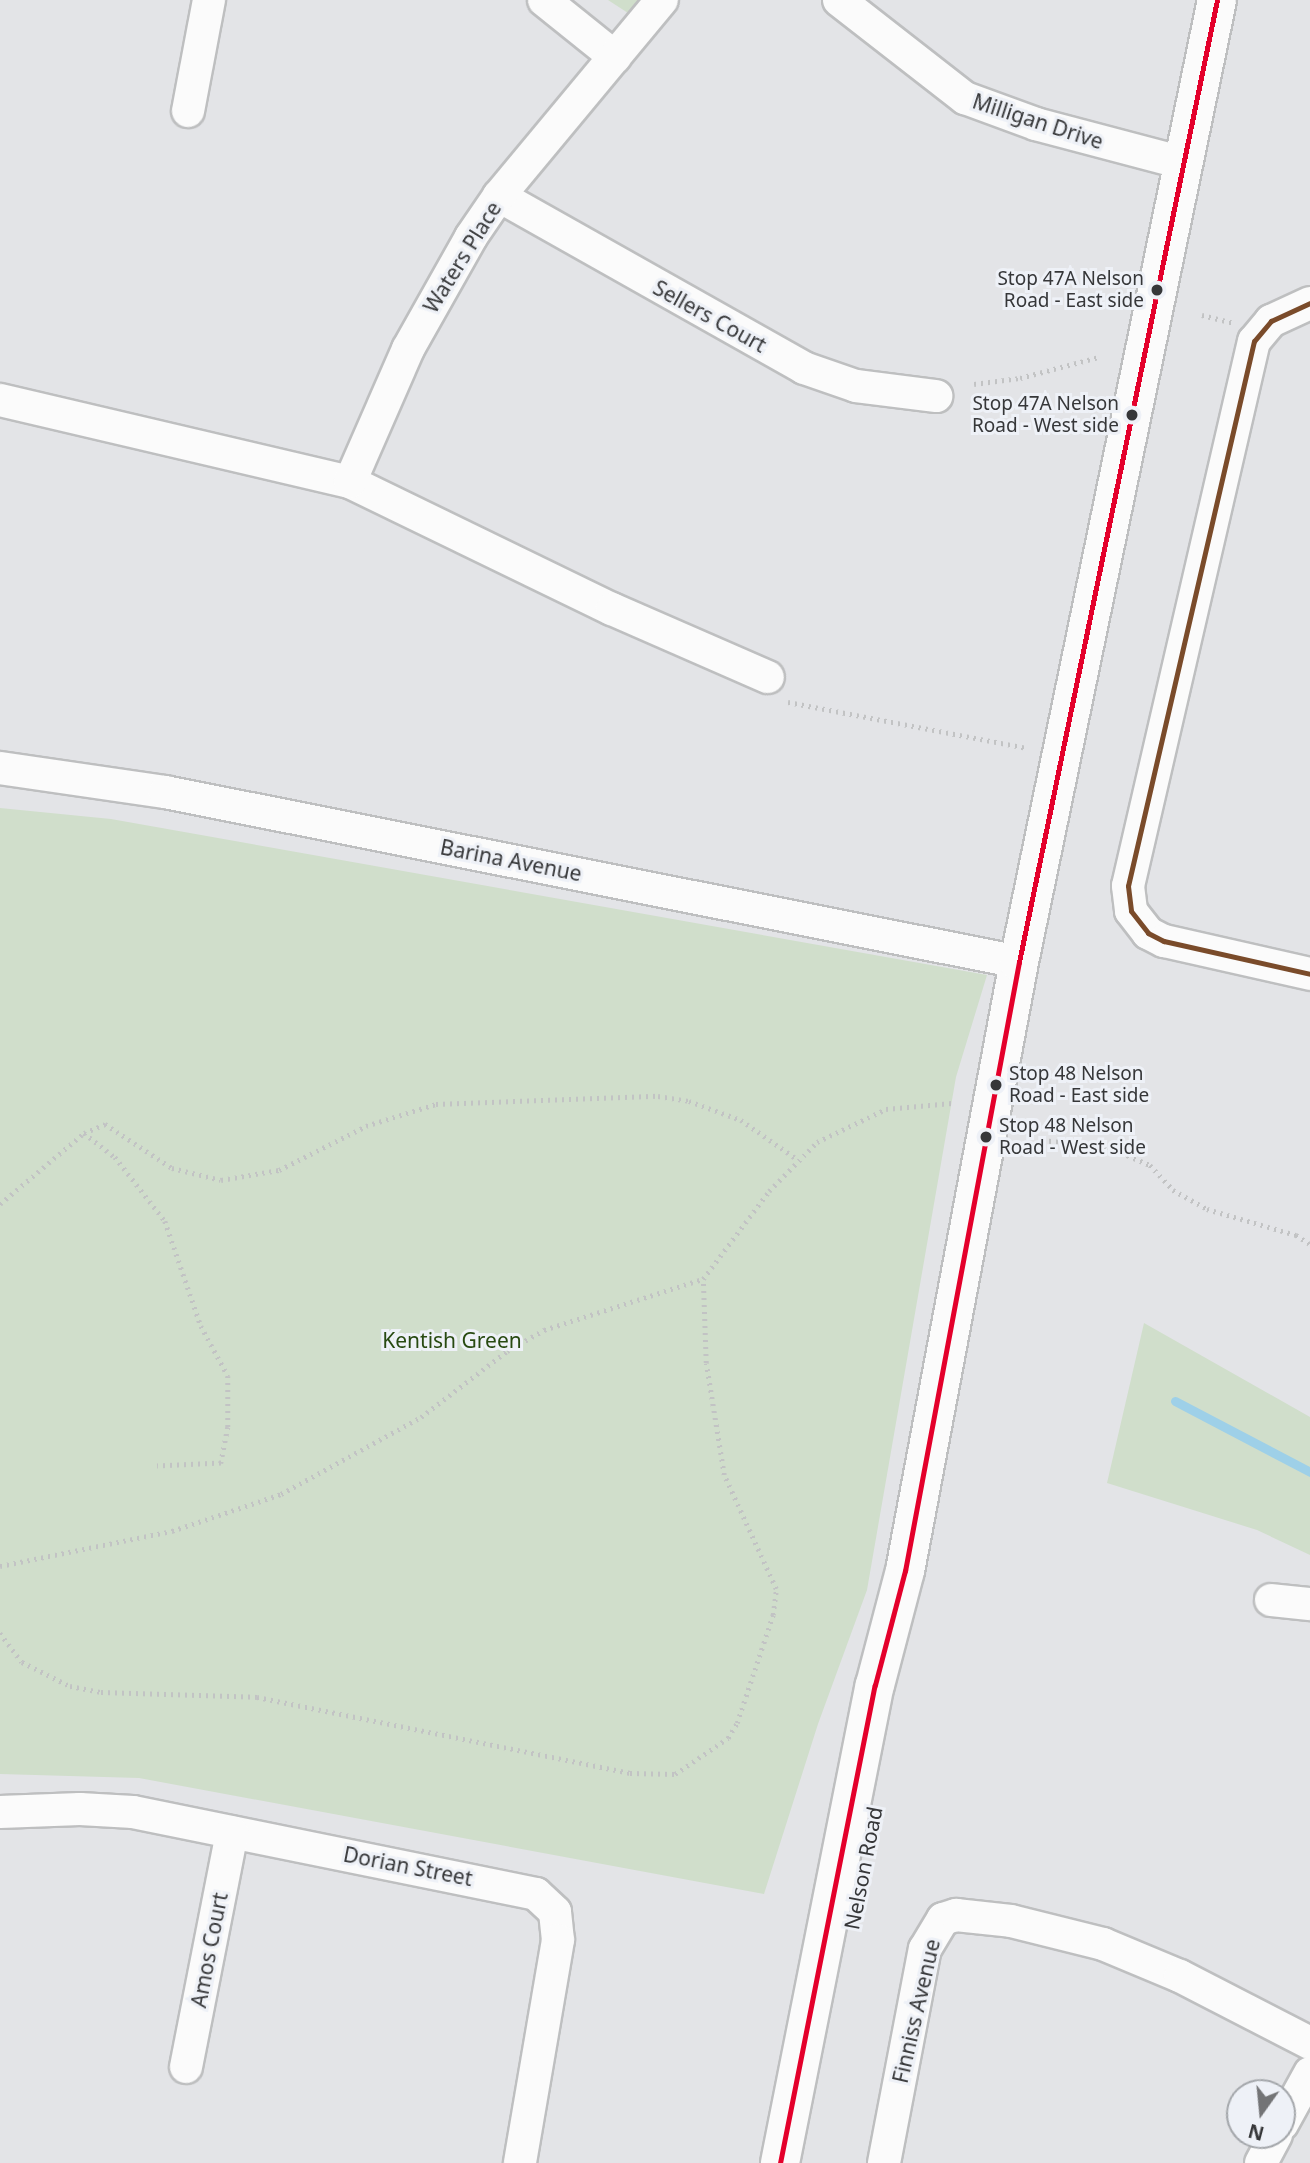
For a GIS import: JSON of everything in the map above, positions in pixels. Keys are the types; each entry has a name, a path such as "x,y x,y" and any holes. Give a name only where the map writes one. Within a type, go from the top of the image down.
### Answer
{"main road":[{"name":"Nelson Road","path":"780,2163 875,1685 905,1571 1019,962 1217,0"},
{"name":"Nelson Road","path":"807,2163 892,1713 905,1628 905,1571"}],"street":[{"path":"188,111 209,0"},
{"path":"544,0 615,57 662,0"},
{"name":"Milligan Drive","path":"839,0 965,98 1036,124 1184,163"},
{"name":"Waters Place","path":"350,482 429,307 499,196 615,57"},
{"name":"Sellers Court","path":"499,196 804,368 856,386 936,396"},
{"path":"1310,303 1272,321 1254,341 1128,886 1131,911 1148,933 1310,974"},
{"path":"0,400 350,482 612,609 768,677"},
{"name":"Barina Avenue","path":"0,768 165,792 1019,962"},
{"path":"1271,1600 1310,1604"},
{"name":"Dorian Street","path":"0,1812 120,1811 516,1887 547,1901 555,1912 558,1940 520,2163"},
{"name":"Amos Court","path":"186,2067 232,1832"},
{"name":"Finniss Avenue","path":"884,2163 925,1948 943,1919 956,1915 1011,1921 1103,1944 1180,1976 1310,2043"},
{"path":"1296,2098 1310,2073"}],"path":[{"path":"974,384 1020,378 1099,357"},
{"path":"788,702 1028,748"},
{"path":"0,1204 84,1133 105,1124 172,1168 221,1180 279,1170 366,1126 436,1104 658,1096 689,1101 741,1120 797,1159"},
{"path":"0,1566 172,1531 281,1494 421,1417 507,1351 544,1330 703,1279 716,1266 726,1244 797,1159 817,1142 886,1109 951,1103"},
{"path":"84,1133 115,1157 165,1221 201,1326 228,1376 221,1463 157,1466"},
{"path":"1042,1140 1108,1147 1150,1165 1173,1189 1207,1209 1296,1235 1310,1244"},
{"path":"0,1633 22,1662 70,1686 101,1692 257,1698 630,1773 675,1774 703,1758 733,1730 756,1674 774,1615 776,1589 724,1475 706,1363 703,1279"}],"green space":[{"path":"608,0 639,0 628,13"},
{"name":"Kentish Green","path":"0,808 111,819 987,975 956,1077 867,1590 818,1724 764,1894 139,1778 0,1774"},
{"path":"1144,1323 1310,1417 1310,1555 1257,1530 1107,1483"}],"waterway":[{"path":"1175,1401 1310,1472"}],"transit line":[{"path":"780,2163 875,1685 905,1571 1019,962 1217,0"},
{"path":"1310,303 1271,321 1254,341 1128,886 1131,911 1148,933 1164,941 1310,974"}],"place":[{"name":"Stop 47A Nelson Road - East side","path":"1157,290"},
{"name":"Stop 47A Nelson Road - West side","path":"1132,415"},
{"name":"Stop 48 Nelson Road - East side","path":"996,1085"},
{"name":"Stop 48 Nelson Road - West side","path":"986,1137"}]}
